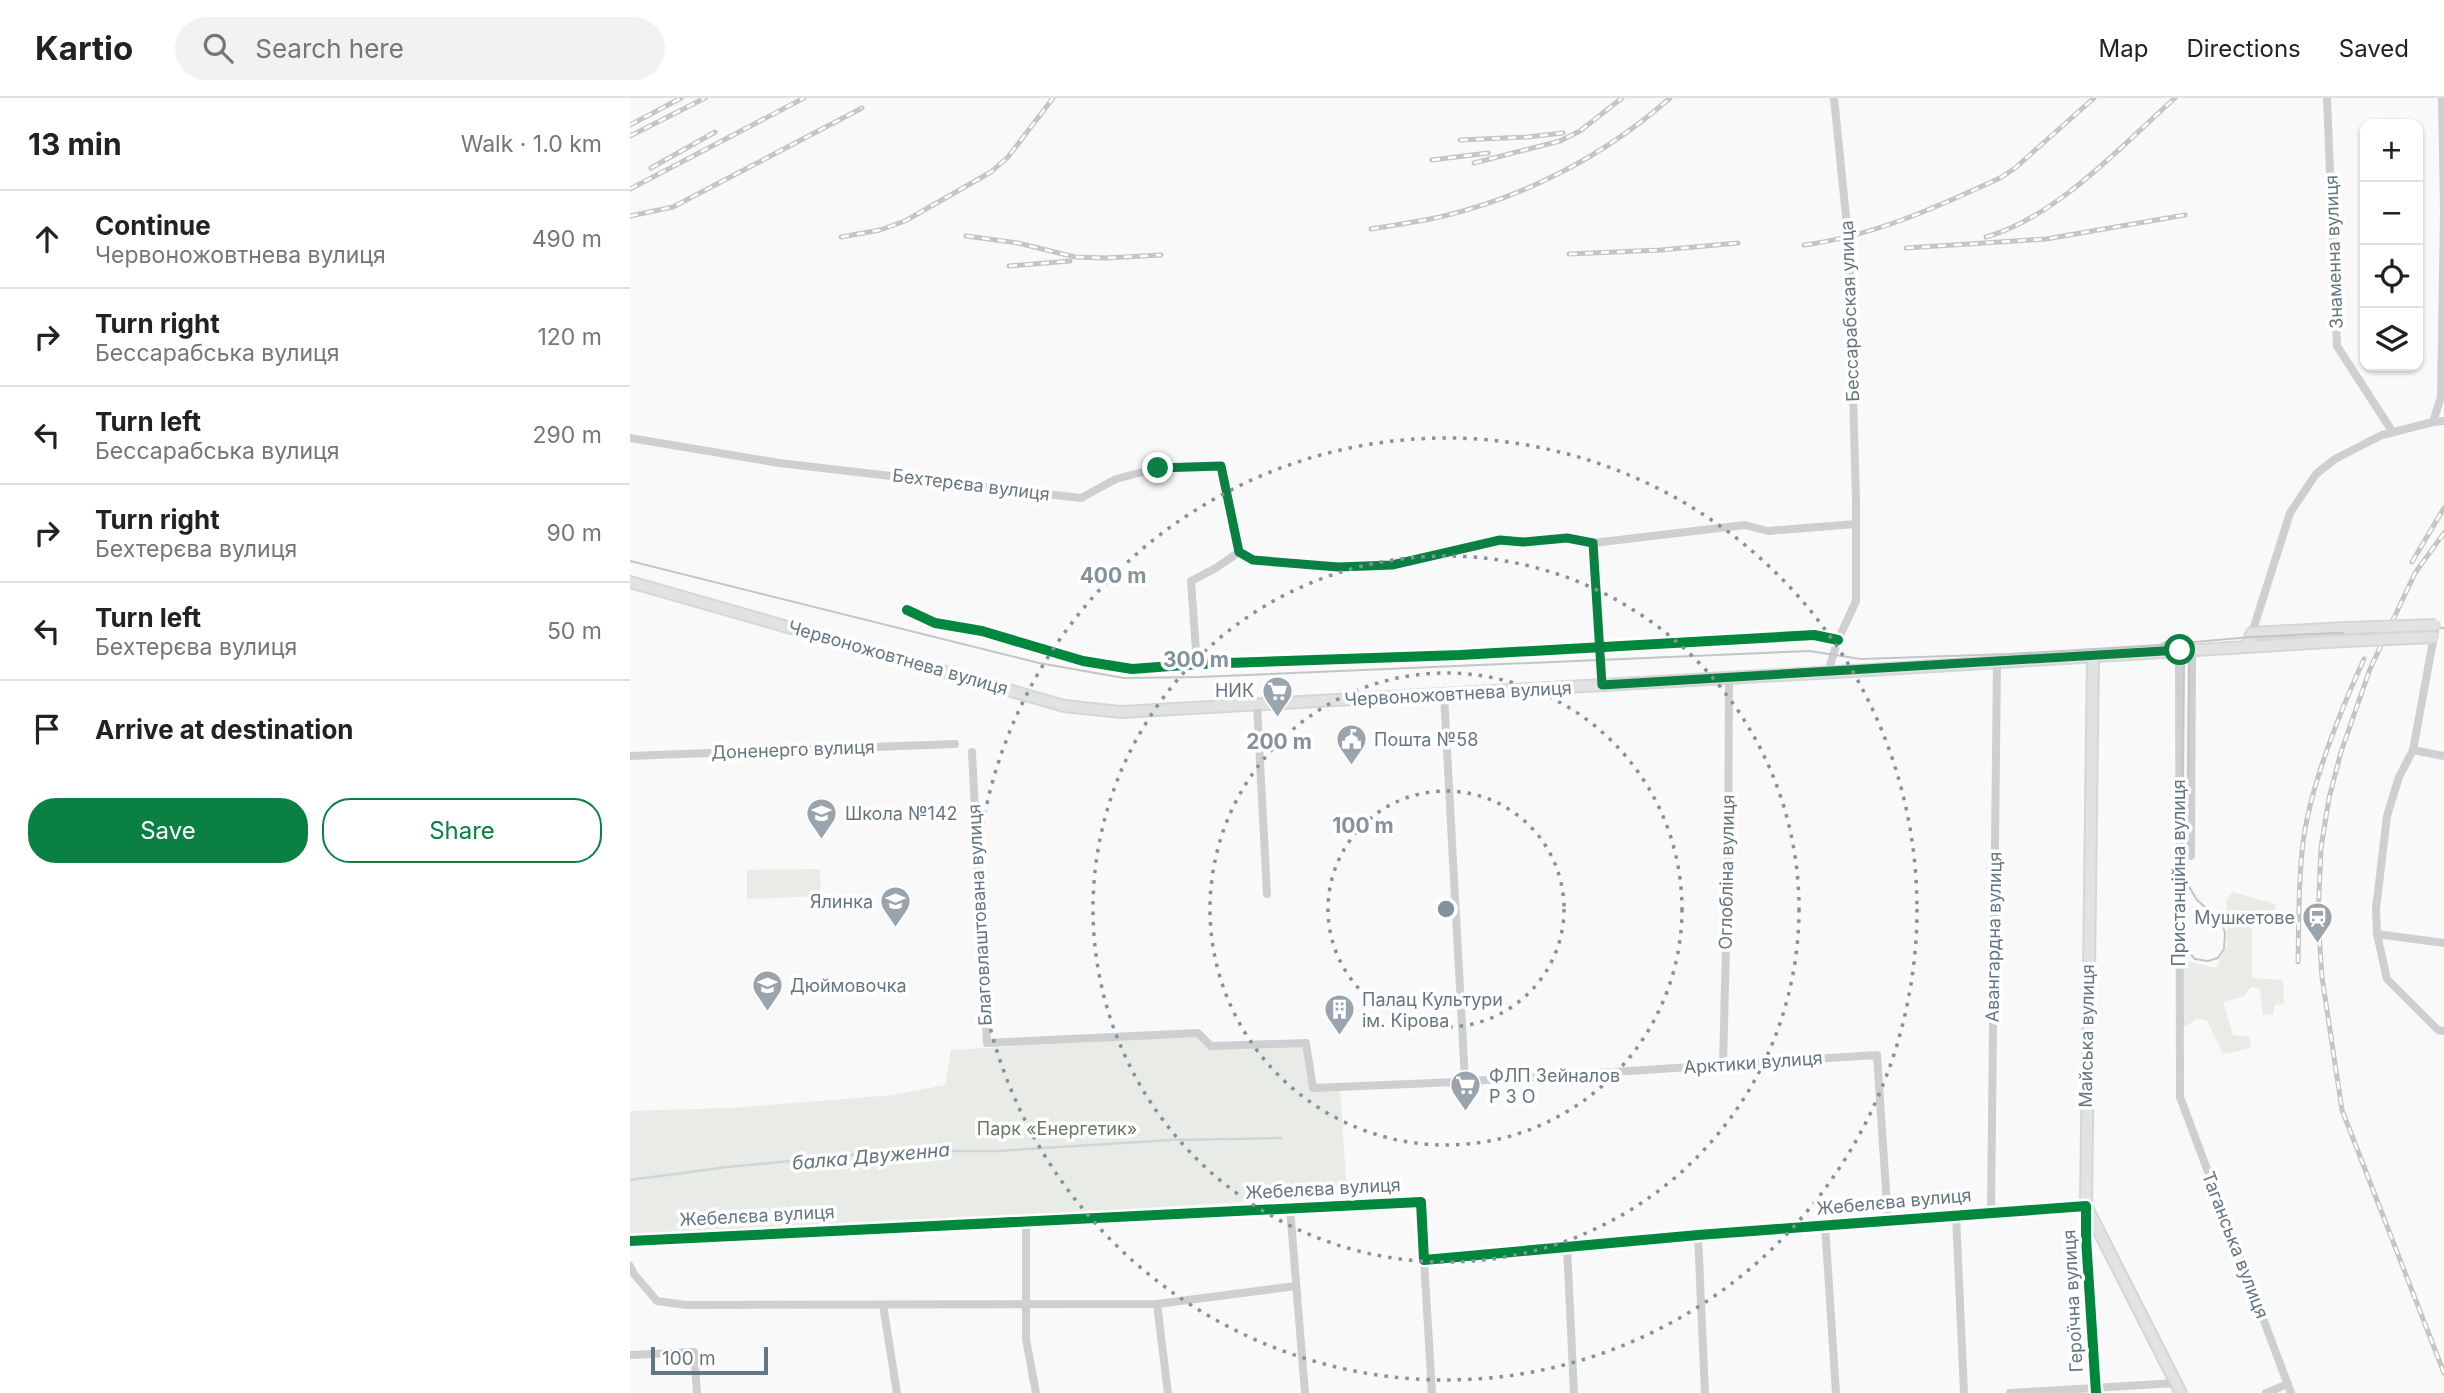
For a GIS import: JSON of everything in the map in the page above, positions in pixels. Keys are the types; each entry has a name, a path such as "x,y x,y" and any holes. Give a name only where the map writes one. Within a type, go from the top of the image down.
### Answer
{"main road":[{"name":"Червоножовтнева вулиця","path":"630,582 1064,706 1121,712 1997,662 2344,640 2440,631"},
{"path":"2248,645 2252,633 2346,628 2440,631"},
{"name":"Майська вулиця","path":"2093,655 2086,1206 2179,1388"}],"street":[{"name":"Бессарабская улица","path":"1828,672 1838,640 1856,601 1849,246 1834,98"},
{"name":"Знаменна вулиця","path":"2327,98 2337,346 2392,431"},
{"path":"2433,422 2441,397 2444,211 2442,98"},
{"path":"2252,633 2290,513 2308,483 2335,458 2392,431 2444,421"},
{"name":"Бехтерєва вулиця","path":"630,438 779,463 1081,498 1116,479 1158,468 1221,466 1239,552"},
{"path":"1197,664 1191,581 1239,552 1253,560 1338,567 1392,565 1500,540 1523,542 1567,538 1593,543 1745,526 1769,531 1856,524"},
{"path":"1593,543 1602,685"},
{"path":"907,610 935,623 982,631 1083,661 1132,669 1814,635 1838,640"},
{"path":"2440,631 2413,750 2399,777 2388,816 2375,909 2377,934 2387,979 2438,1030 2444,1031"},
{"name":"Пристанційна вулиця","path":"2191,856 2192,649"},
{"name":"Пристанційна вулиця","path":"2179,650 2180,1097"},
{"name":"Авангардна вулиця","path":"1991,1212 1997,662"},
{"name":"Оглобліна вулиця","path":"1723,1066 1729,678"},
{"path":"1444,695 1465,1081"},
{"path":"1257,705 1266,894"},
{"name":"Доненерго вулиця","path":"630,756 955,744"},
{"path":"2413,750 2444,756"},
{"name":"Благовлаштована вулиця","path":"972,752 987,1043 1198,1033 1211,1046 1306,1043 1313,1088"},
{"path":"2377,934 2444,943"},
{"name":"Арктики вулиця","path":"1313,1088 1877,1055 1888,1220"},
{"name":"Таганська вулиця","path":"2180,1097 2290,1389"},
{"name":"Жебелєва вулиця","path":"630,1241 1421,1202 1424,1261 1698,1235 2086,1206"},
{"name":"Героїчна вулиця","path":"2086,1206 2096,1390"},
{"path":"1290,1208 1305,1393"},
{"path":"1955,1215 1964,1393"},
{"path":"1026,1220 1026,1339 1036,1393"},
{"path":"1825,1225 1836,1393"},
{"path":"1698,1235 1705,1393"},
{"path":"1567,1247 1574,1393"},
{"path":"1424,1261 1432,1393"},
{"path":"630,1266 657,1301 686,1305 1157,1304 1296,1286"},
{"path":"1157,1304 1168,1393"},
{"path":"883,1305 897,1393"},
{"path":"630,1355 694,1352 697,1393"},
{"path":"2010,1393 2179,1388"},
{"path":"2266,1393 2290,1389"}],"green space":[{"path":"820,869 821,896 747,899 747,870"},
{"path":"2233,892 2275,904 2275,910 2266,911 2264,916 2252,917 2252,978 2283,980 2284,1004 2275,1005 2273,1014 2263,1015 2260,989 2251,987 2244,996 2223,1002 2233,1035 2249,1037 2251,1048 2223,1054 2207,1021 2197,1019 2183,1028 2176,968 2183,960 2216,968 2227,946 2226,900"},
{"name":"Парк «Енергетик»","path":"1197,1036 1210,1048 1304,1045 1311,1090 1340,1089 1347,1195 1026,1216 630,1235 630,1111 732,1108 894,1095 945,1085 951,1050"}],"waterway":[{"name":"балка Двуженна","path":"630,1180 727,1167 895,1151 998,1151 1171,1140 1281,1138"}],"tram line":[{"path":"630,561 1039,663 1124,678 1809,651 1861,659 2009,654 2251,637 2444,628"},
{"path":"2167,641 2186,649 2189,661 2187,883 2197,900 2221,921 2225,933 2224,949 2218,958 2208,961 2195,959 2186,949 2182,933 2184,659 2180,650 2160,645 2167,641"}],"railway":[{"path":"630,125 681,98"},
{"path":"630,136 705,98"},
{"path":"630,189 804,98"},
{"path":"841,237 880,230 905,221 991,172 1008,157 1053,98"},
{"path":"1474,163 1560,141 1580,131 1622,98"},
{"path":"1371,229 1472,209 1533,186 1591,156 1645,119 1670,98"},
{"path":"1804,245 1880,227 1929,210 2000,178 2014,169 2094,98"},
{"path":"1986,237 2038,214 2063,197 2175,98"},
{"path":"630,216 673,207 862,108"},
{"path":"651,168 715,132"},
{"path":"1460,140 1563,133"},
{"path":"1432,160 1488,153"},
{"path":"1906,248 2046,239 2185,215"},
{"path":"966,236 1018,243 1075,257 1161,255"},
{"path":"1569,254 1738,243"},
{"path":"1009,266 1070,261"},
{"path":"2412,562 2444,508"},
{"path":"2444,533 2415,573 2370,669 2341,752 2329,798 2321,848 2318,918 2322,977 2342,1110 2444,1373"},
{"path":"2298,962 2300,873 2312,798 2327,750 2364,659"}],"cycle path":[{"path":"907,610 935,623 982,631 1083,661 1132,669 1197,664 1460,655 1814,635 1838,640"},
{"path":"630,1241 1421,1202 1424,1260 1698,1235 2086,1206 2096,1393"}],"place":[{"name":"НИК","path":"1277,718"},
{"name":"Пошта №58","path":"1351,767"},
{"name":"Школа №142","path":"822,841"},
{"name":"Ялинка","path":"896,929"},
{"name":"Мушкетове","path":"2318,945"},
{"name":"Дюймовочка","path":"767,1013"},
{"name":"Палац Культури ім. Кірова","path":"1339,1037"},
{"name":"ФЛП Зейналов Р З О","path":"1466,1113"}],"route":[{"path":"1158,468 1221,466 1239,552 1253,560 1338,567 1392,565 1500,540 1523,542 1567,538 1593,543 1602,685 2180,650"}]}
